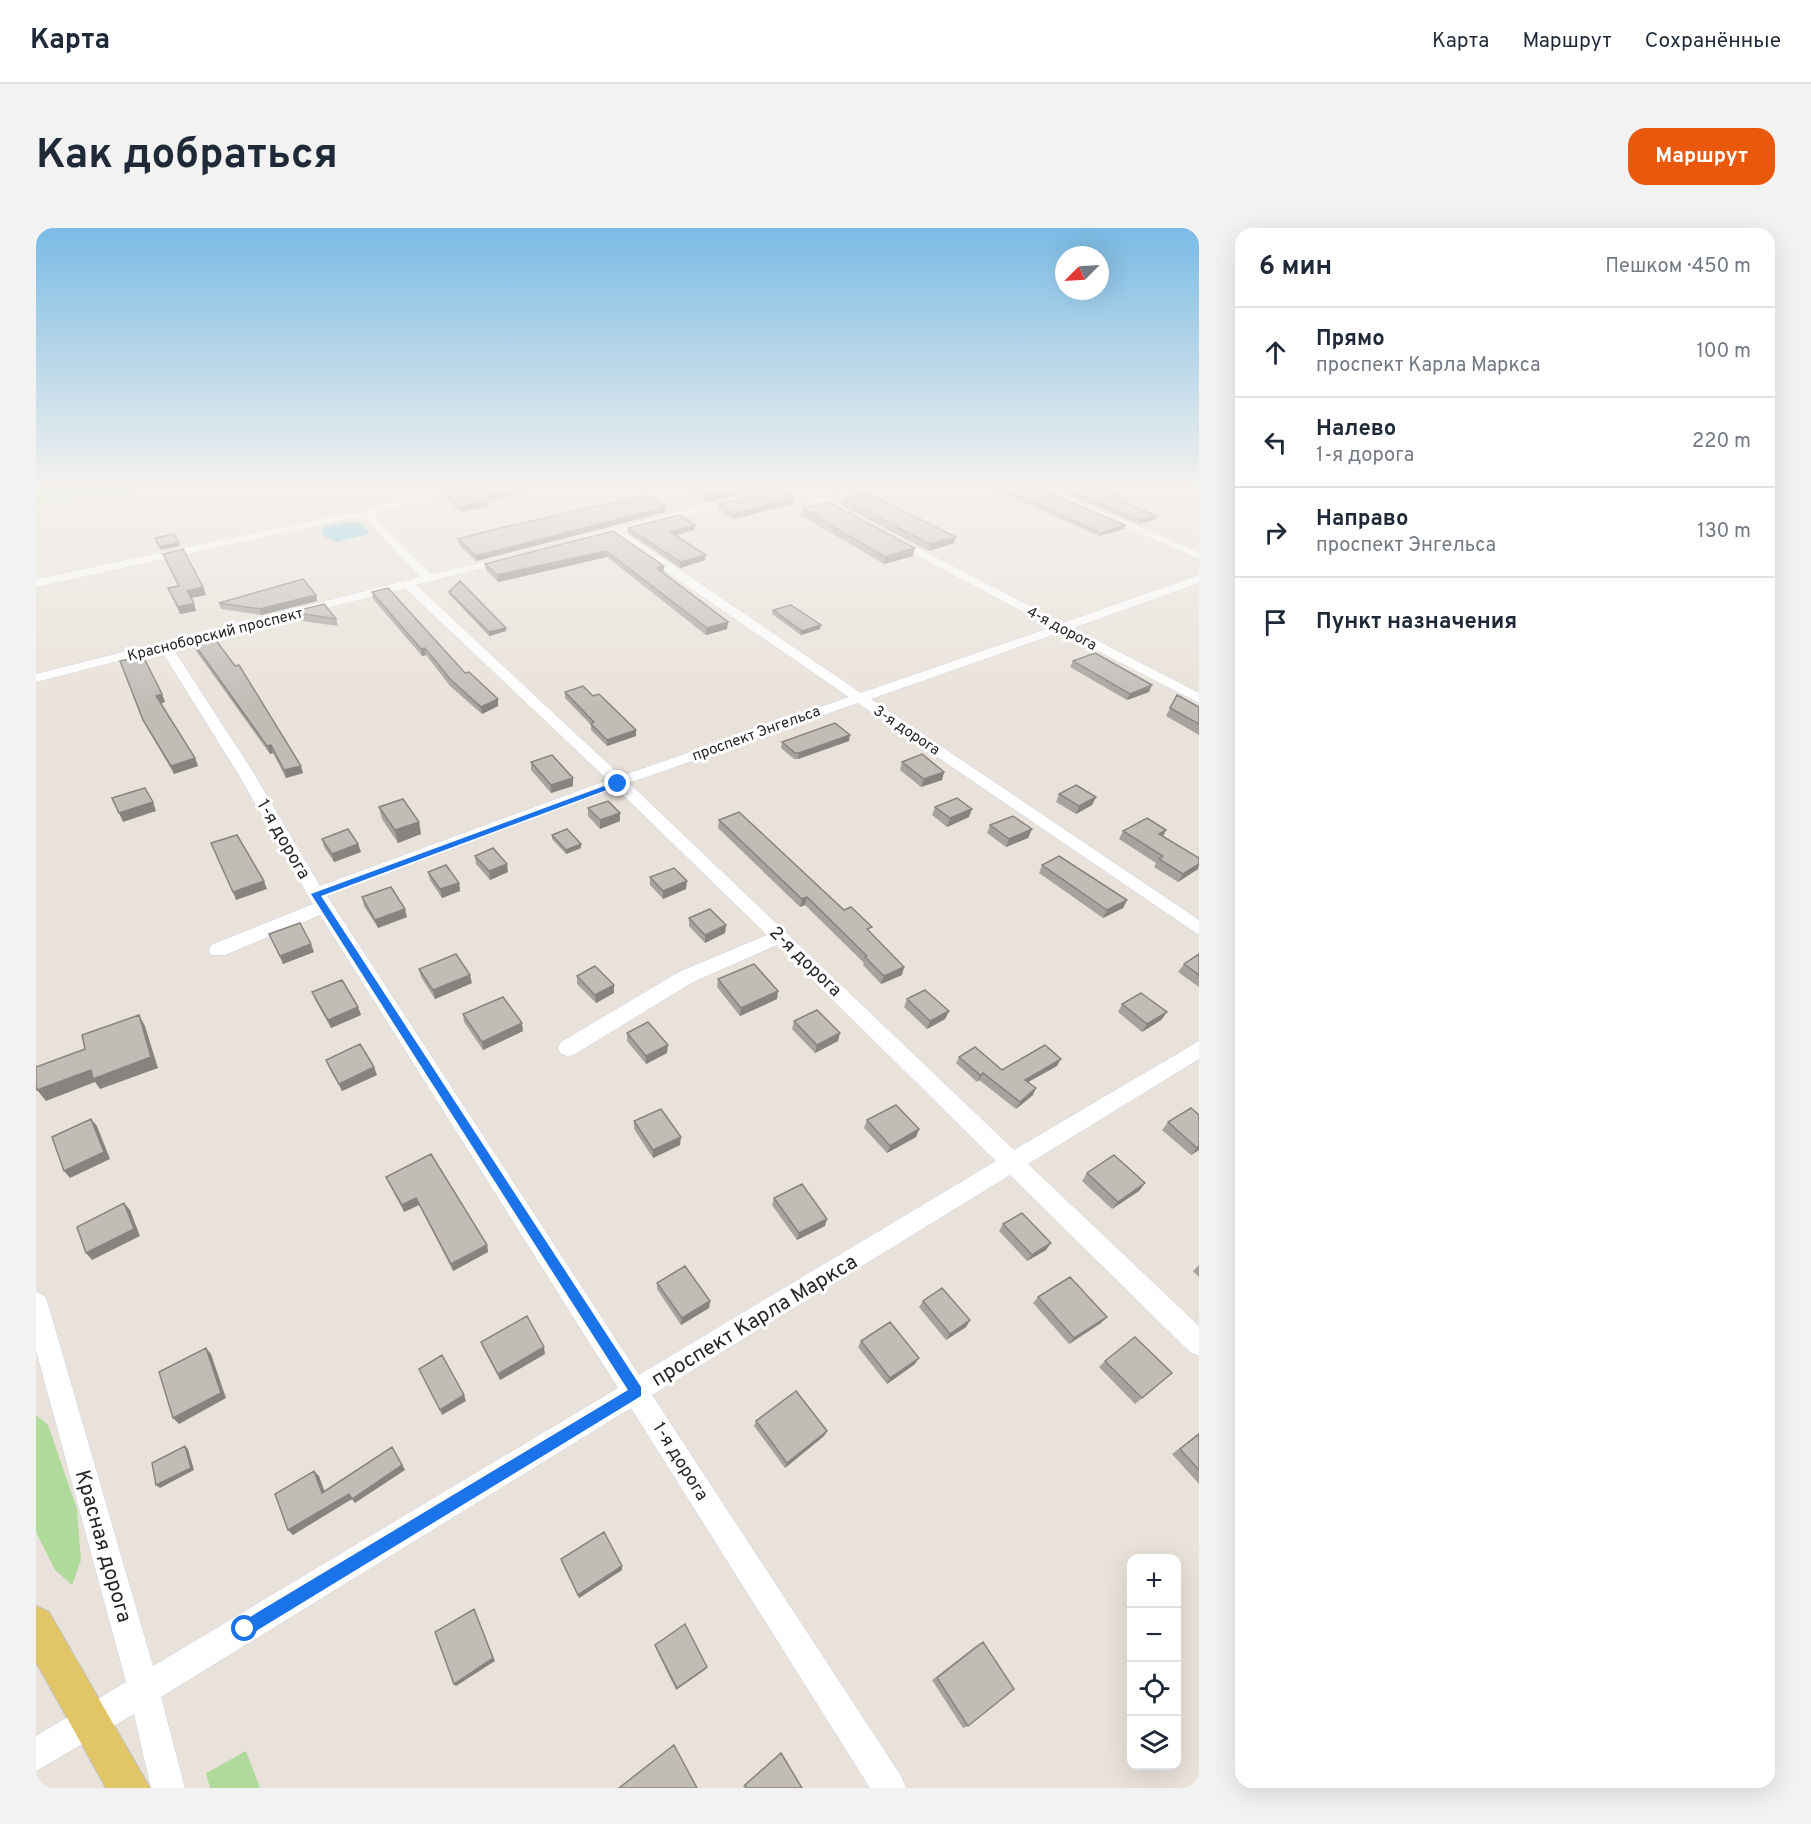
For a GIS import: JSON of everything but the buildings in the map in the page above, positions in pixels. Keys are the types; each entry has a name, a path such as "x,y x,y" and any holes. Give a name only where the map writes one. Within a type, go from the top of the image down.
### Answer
{"main road":[{"path":"36,1625 129,1788"}],"street":[{"path":"36,584 138,562"},
{"path":"412,562 428,578"},
{"name":"Красноборский проспект","path":"36,678 496,562"},
{"name":"3-я дорога","path":"660,562 1199,929"},
{"name":"4-я дорога","path":"937,562 1199,699"},
{"name":"проспект Энгельса","path":"218,950 320,900 618,784 857,697 1199,579"},
{"name":"2-я дорога","path":"408,584 781,936 1011,1164 1199,1343"},
{"name":"1-я дорога","path":"165,647 244,772 320,900 889,1788"},
{"path":"568,1048 686,977 781,936"},
{"name":"проспект Карла Маркса","path":"36,1755 1199,1049"},
{"name":"Красная дорога","path":"36,1304 144,1690 168,1788"}],"green space":[{"path":"36,1415 48,1425 77,1509 81,1560 72,1585 55,1570 36,1532"},
{"path":"246,1751 260,1788 210,1788 206,1773"}],"route":[{"path":"245,1629 636,1392 316,894 400,861 618,784"}]}
